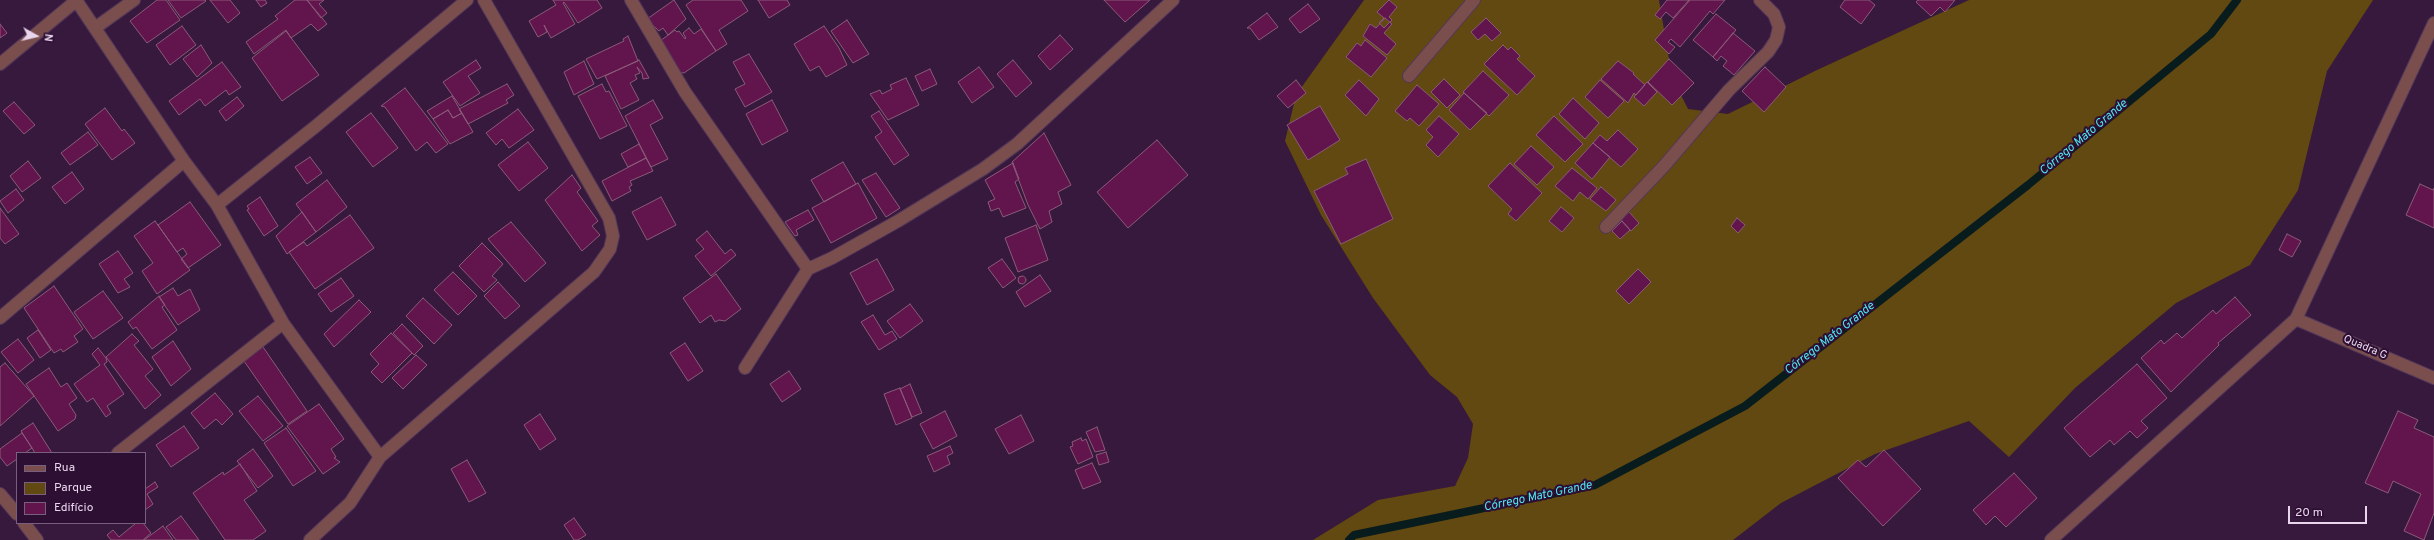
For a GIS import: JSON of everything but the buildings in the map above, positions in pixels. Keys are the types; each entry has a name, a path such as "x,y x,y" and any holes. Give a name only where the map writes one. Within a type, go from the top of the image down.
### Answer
{"street":[{"path":"0,64 77,0 184,161 217,206 282,323 380,457"},
{"path":"95,28 134,0"},
{"path":"217,206 467,0"},
{"path":"310,540 350,503 380,457 594,272 610,249 613,236 609,218 484,0"},
{"path":"630,0 685,92 808,268"},
{"path":"745,368 808,268 832,258 898,221 984,169 1028,134 1173,0"},
{"path":"1408,76 1474,0"},
{"path":"1606,226 1664,166 1730,90 1768,52 1776,40 1779,27 1774,14 1760,0"},
{"path":"2051,540 2296,319 2434,23"},
{"path":"0,318 184,161"},
{"name":"Quadra G","path":"2296,319 2434,378"},
{"path":"119,452 282,323"},
{"path":"0,494 16,513"},
{"path":"30,525 37,540"}],"green space":[{"path":"1364,0 1659,0 1672,77 1688,109 1728,114 1817,70 1969,0 2373,0 2327,71 2298,190 2250,265 2176,303 2075,388 2009,457 1969,421 1875,454 1781,503 1733,540 1313,540 1378,500 1455,486 1468,458 1473,424 1457,397 1430,375 1373,298 1321,215 1285,141 1296,95"}],"waterway":[{"name":"Córrego Mato Grande","path":"1349,540 1354,535 1595,485 1745,406 2028,185 2211,34 2237,0"}]}
